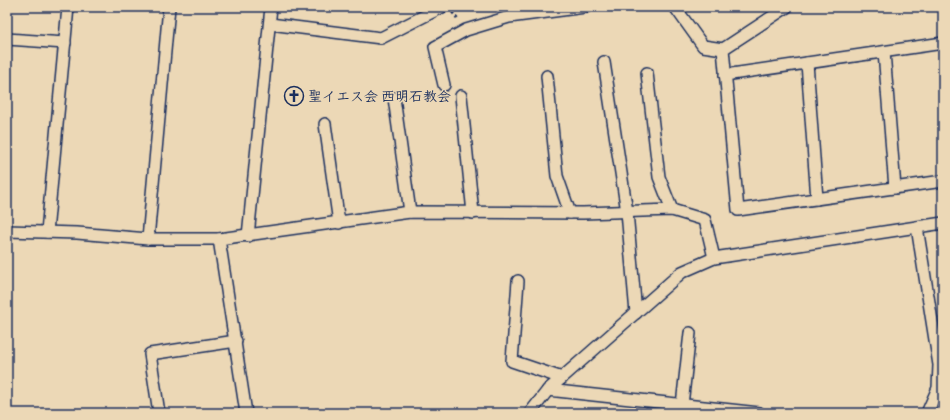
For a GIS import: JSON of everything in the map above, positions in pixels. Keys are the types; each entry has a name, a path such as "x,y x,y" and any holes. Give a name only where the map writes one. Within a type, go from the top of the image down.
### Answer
{"street":[{"path":"47,232 68,7"},
{"path":"148,239 169,7"},
{"path":"248,236 271,7"},
{"path":"270,24 381,38 442,7"},
{"path":"444,85 435,47 466,30 510,17 585,7"},
{"path":"675,7 703,46 723,49 787,7"},
{"path":"7,40 65,44"},
{"path":"725,75 943,43"},
{"path":"723,49 738,210 943,181"},
{"path":"884,52 895,188"},
{"path":"604,62 627,212 636,313"},
{"path":"807,63 817,199"},
{"path":"647,73 659,177 672,210"},
{"path":"547,76 557,176 570,213"},
{"path":"461,96 473,213"},
{"path":"394,98 410,212"},
{"path":"325,124 340,223"},
{"path":"7,231 47,232 148,239 219,239 410,212 570,213 672,210 705,220 714,258"},
{"path":"530,413 548,390 682,272 714,258 943,223"},
{"path":"918,227 939,365 938,388 927,413"},
{"path":"219,239 246,413"},
{"path":"518,281 512,362 562,378"},
{"path":"682,405 690,333"},
{"path":"159,413 150,354 236,341"},
{"path":"548,390 754,413"}],"path":[{"path":"448,7 466,30"}],"place":[{"name":"聖イエス会 西明石教会","path":"294,96"}]}
